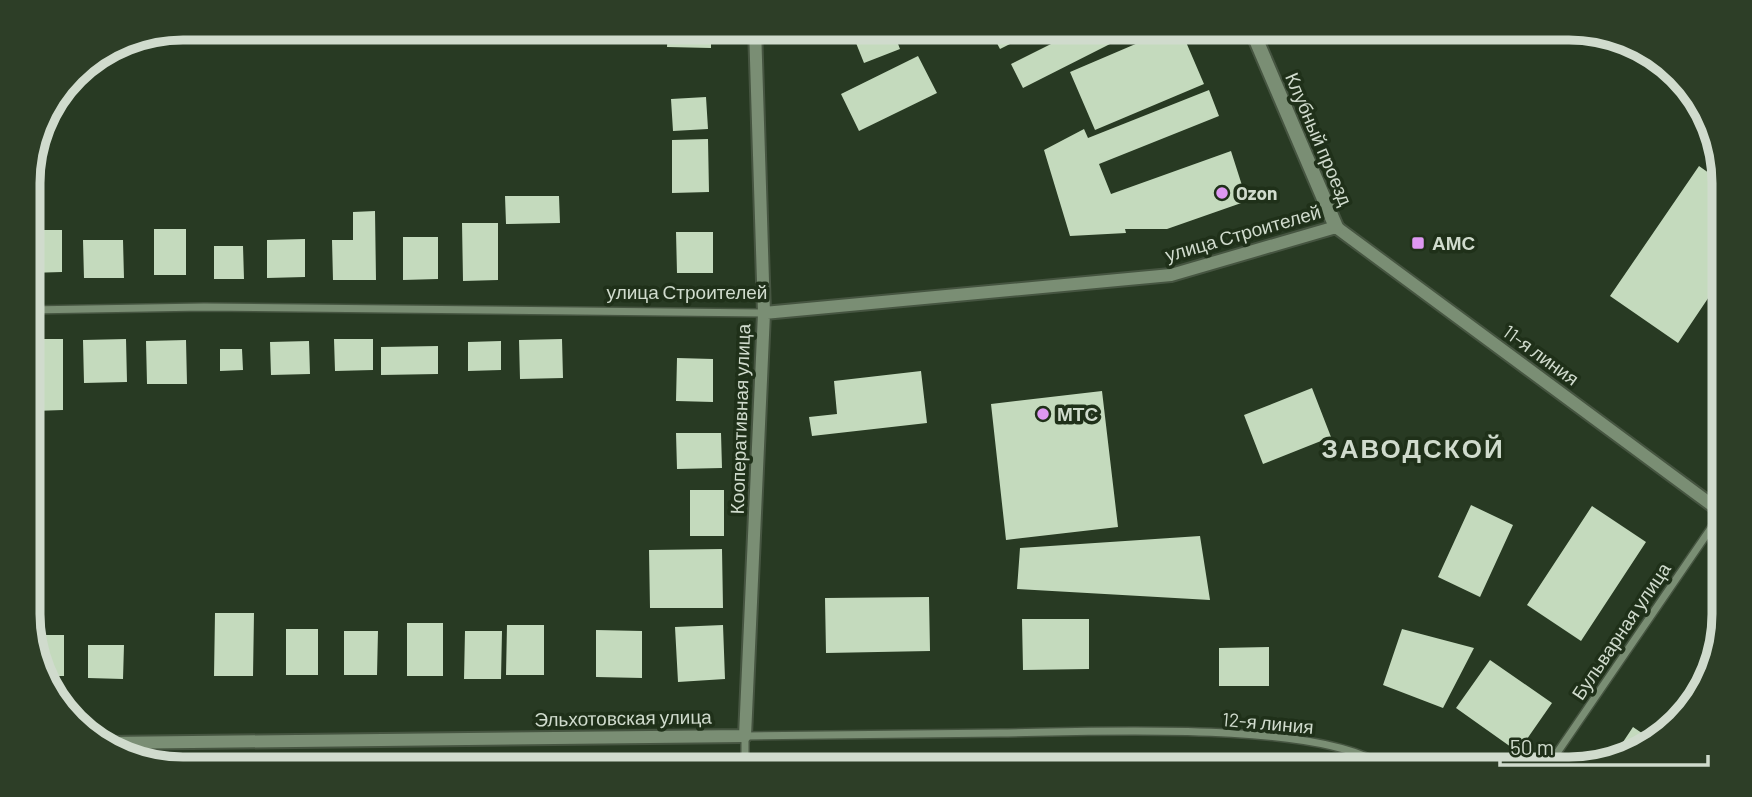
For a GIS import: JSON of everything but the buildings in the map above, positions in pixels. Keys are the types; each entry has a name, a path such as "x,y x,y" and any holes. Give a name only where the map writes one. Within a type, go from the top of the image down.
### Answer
{"main road":[{"name":"Клубный проезд","path":"1256,40 1336,227"}],"street":[{"name":"Кооперативная улица","path":"745,757 764,313 755,40"},
{"name":"улица Строителей","path":"41,310 204,307 764,313 1171,275 1336,227"},
{"name":"11-я линия","path":"1336,227 1712,505"},
{"name":"Бульварная улица","path":"1555,756 1712,529"},
{"name":"Эльхотовская улица","path":"122,743 1140,732"},
{"name":"12-я линия","path":"1140,732 1261,735 1318,743 1366,756"}],"place":[{"name":"Ozon","path":"1222,193"},
{"name":"АМС","path":"1418,243"},
{"name":"МТС","path":"1043,414"}],"district":[{"name":"ЗАВОДСКОЙ","path":"1413,449"}]}
